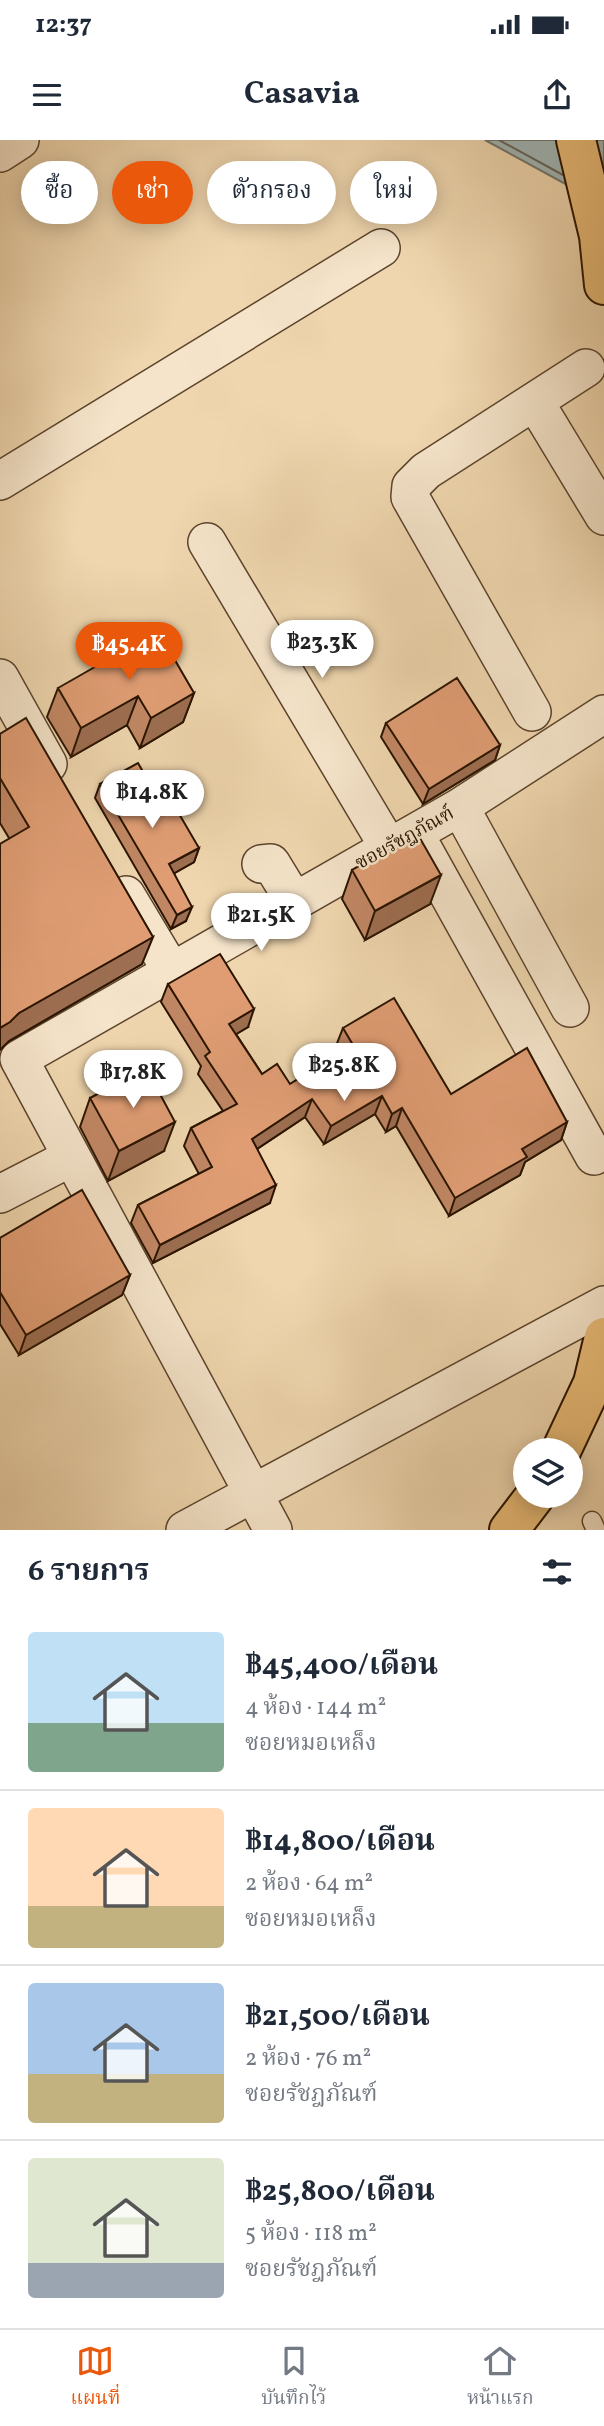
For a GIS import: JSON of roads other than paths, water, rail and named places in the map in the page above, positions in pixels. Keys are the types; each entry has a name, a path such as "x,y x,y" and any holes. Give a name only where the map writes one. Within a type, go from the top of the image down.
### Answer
{"highway":[{"path":"576,140 596,222 604,285"},
{"path":"567,1438 593,1383 604,1338"},
{"path":"509,1530 526,1508"}],"street":[{"path":"0,152 20,140"},
{"path":"0,481 382,248"},
{"path":"532,712 410,497 411,486 426,471 586,368"},
{"path":"535,402 604,516"},
{"path":"207,542 401,839 594,1156"},
{"path":"0,678 61,788"},
{"name":"ซอยรัชฎภัณฑ์","path":"71,1158 19,1059 293,900 460,807 604,714"},
{"path":"460,807 570,1008"},
{"path":"261,864 271,863 293,900"},
{"path":"110,868 172,972"},
{"path":"0,1194 71,1158 273,1530"},
{"path":"185,1530 604,1305"}],"water":[{"path":"485,140 604,140 604,205"}]}
